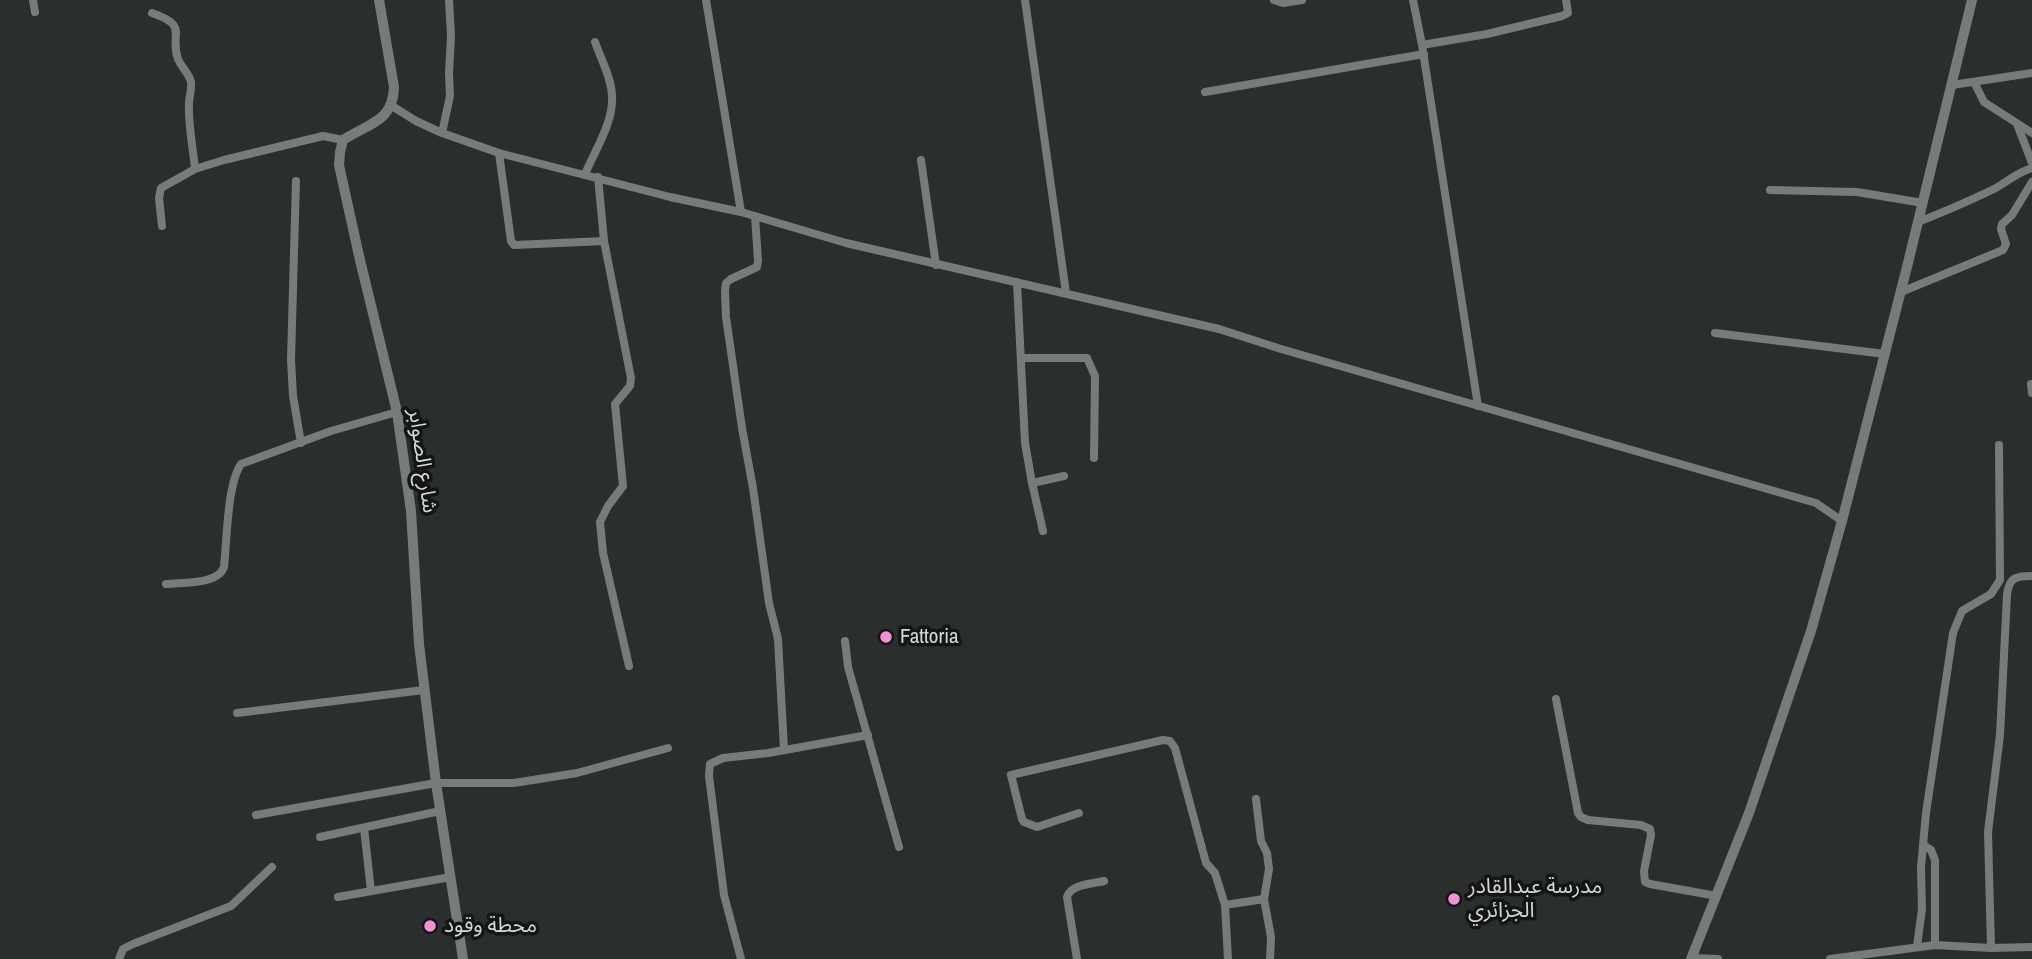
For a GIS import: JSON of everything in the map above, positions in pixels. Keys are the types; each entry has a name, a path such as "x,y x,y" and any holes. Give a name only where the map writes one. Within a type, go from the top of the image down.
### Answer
{"street":[{"path":"33,0 35,12"},
{"path":"162,226 159,198 161,188 195,169 323,136 343,140 385,115 392,106 394,87 379,0"},
{"path":"442,133 450,96 449,0"},
{"path":"706,0 741,212"},
{"path":"1025,0 1066,293"},
{"path":"1274,0 1283,3 1302,0"},
{"path":"1413,0 1423,49 1478,406"},
{"path":"1205,92 1423,49 1562,16 1567,13 1566,0"},
{"path":"1718,959 1692,959 1749,813 1811,631 1885,354 1972,0"},
{"path":"152,13 167,18 174,25 177,32 178,60 191,82 189,104 195,169"},
{"path":"585,174 608,122 612,104 611,86 595,42"},
{"path":"1952,85 2032,73"},
{"path":"1974,82 1984,102 2032,133"},
{"path":"392,106 442,133 499,153 670,197 741,212 846,243 936,265 1219,328 1281,349 1816,503 1842,521"},
{"path":"1918,222 1995,188 2032,166 2017,123"},
{"name":"شارع الصوابر","path":"343,140 340,152 341,182 397,412 411,511 424,690 464,959"},
{"path":"499,153 510,236 514,245 604,241"},
{"path":"920,160 936,265"},
{"path":"598,177 604,241 631,378 630,386 615,404 623,486 600,522 603,553 629,666"},
{"path":"296,181 291,352 293,396 301,443"},
{"path":"1900,292 2003,250 2006,244 2002,225 2014,213 2032,182"},
{"path":"1770,190 1857,192 1923,203"},
{"path":"755,216 757,267 726,283 726,317 769,603 778,639 784,749"},
{"path":"1017,282 1025,443 1043,531"},
{"path":"1715,333 1885,354"},
{"path":"1021,358 1087,358 1095,376 1094,458"},
{"path":"2031,384 2032,393"},
{"path":"166,583 203,580 222,573 235,473 241,464 352,424 397,412"},
{"path":"1917,946 1922,901 1923,845 1953,633 1962,611 1991,594 2000,580 1999,445"},
{"path":"1032,483 1064,476"},
{"path":"1990,948 1988,832 2000,735 2008,585 2020,576 2032,576"},
{"path":"845,641 848,667 899,847"},
{"path":"237,713 424,690"},
{"path":"1556,699 1575,806 1581,817 1641,825 1650,829 1644,871 1646,882 1717,896"},
{"path":"741,959 724,895 708,769 710,764 723,758 768,753 868,735"},
{"path":"1079,813 1037,827 1024,822 1011,775 1163,740 1170,741 1175,748 1206,863 1215,873 1225,905 1228,959"},
{"path":"256,815 436,783 514,783 577,773 668,748"},
{"path":"1256,799 1261,841 1267,853 1269,869 1264,899 1270,920 1270,959"},
{"path":"320,837 440,811"},
{"path":"364,828 371,891"},
{"path":"1923,845 1931,850 1935,860 1935,945"},
{"path":"119,959 123,949 133,944 231,906 272,867"},
{"path":"338,897 450,877"},
{"path":"1077,959 1068,892 1073,888 1104,880"},
{"path":"1225,905 1264,899"},
{"path":"1830,959 1917,946 2032,947"}],"place":[{"name":"Fattoria","path":"886,637"},
{"name":"مدرسة عبدالقادر الجزائري","path":"1454,899"},
{"name":"محطة وقود","path":"430,926"}]}
